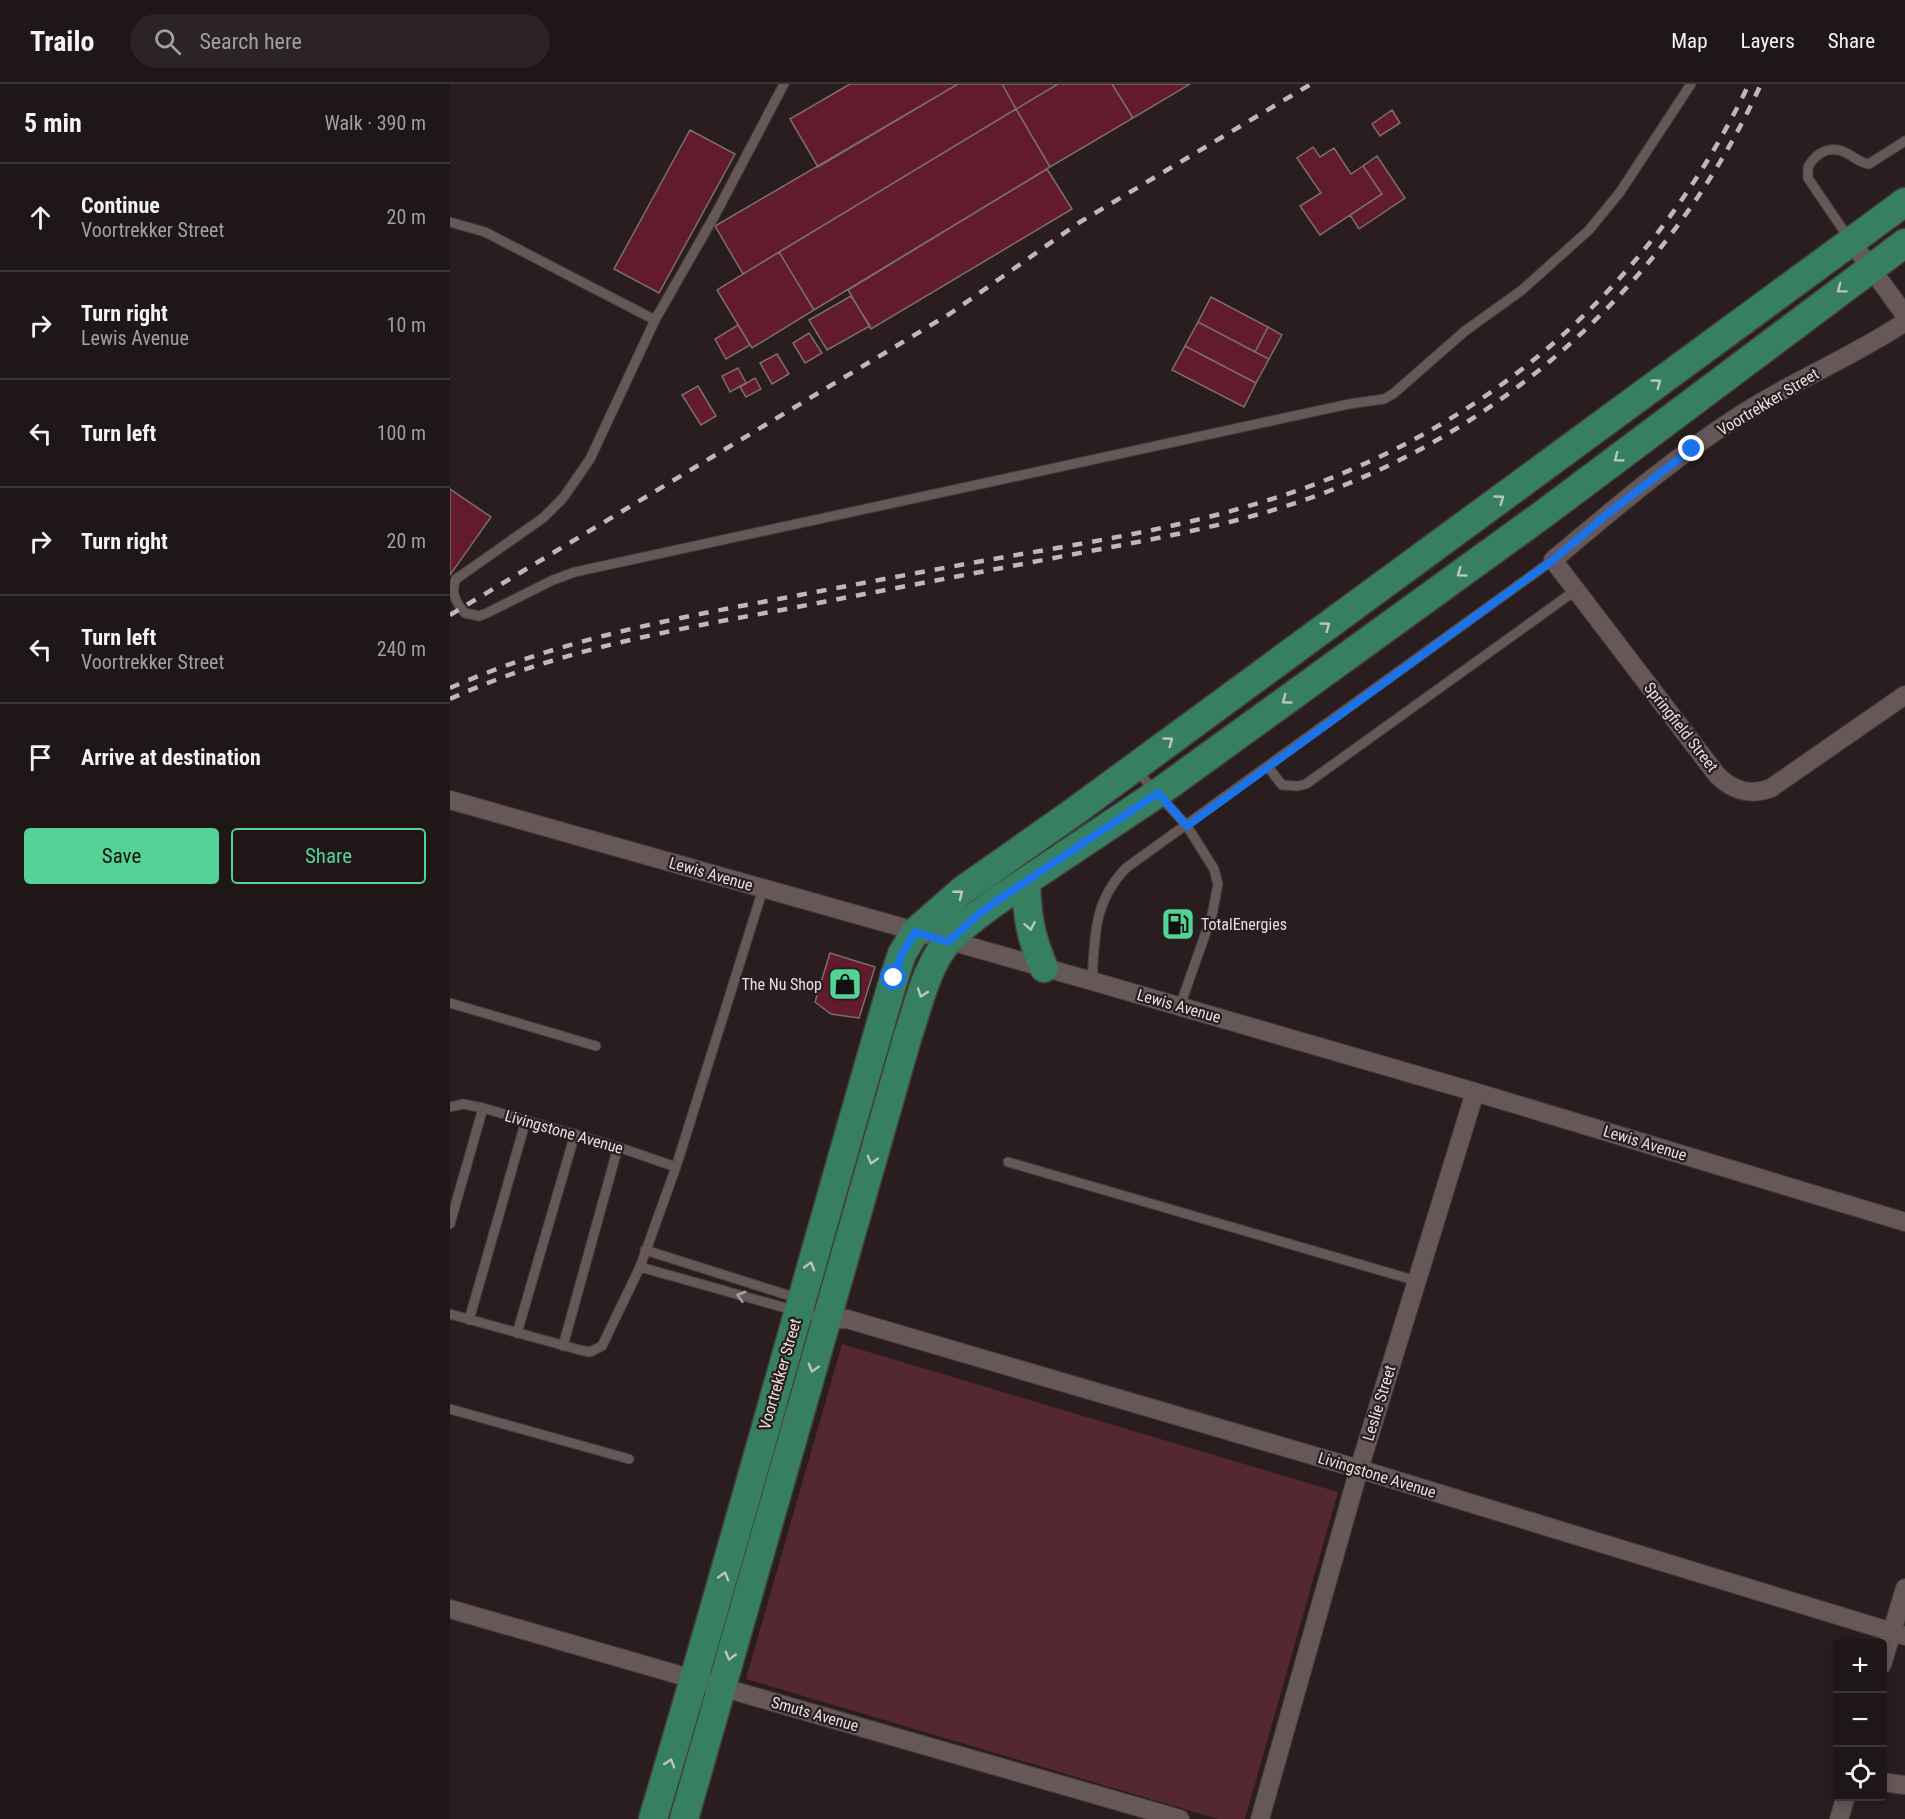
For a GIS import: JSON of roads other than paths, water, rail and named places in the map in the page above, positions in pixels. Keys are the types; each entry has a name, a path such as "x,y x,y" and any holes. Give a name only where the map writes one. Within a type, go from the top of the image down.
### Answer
{"main road":[{"path":"915,932 963,890 1905,202"},
{"name":"Voortrekker Street","path":"653,1819 708,1683 819,1309 927,979 948,942 980,913 1158,793 1488,554 1905,243"},
{"path":"1466,524 1488,554"},
{"path":"1026,881 1027,911 1033,945 1044,968"},
{"name":"Voortrekker Street","path":"819,1309 894,978 902,954 915,932"},
{"name":"Voortrekker Street","path":"684,1819 708,1683"}],"street":[{"path":"1851,241 1905,315"},
{"name":"Voortrekker Street","path":"1553,560 1629,497 1745,412 1776,393 1873,343 1905,321"},
{"name":"Springfield Street","path":"1553,560 1717,775 1739,790 1760,792 1771,788 1905,695"},
{"name":"Lewis Avenue","path":"450,800 1180,1006 1475,1092 1905,1222"},
{"name":"Leslie Street","path":"1260,1819 1359,1469 1475,1092"},
{"name":"Livingstone Avenue","path":"819,1309 1359,1469 1898,1634"},
{"path":"1887,1655 1898,1634 1905,1588"},
{"name":"Smuts Avenue","path":"450,1609 1180,1819"},
{"path":"1887,1783 1905,1785"},
{"path":"1839,1819 1845,1801"}],"lane":[{"path":"784,84 715,215 656,320 590,459 563,498 543,518 456,579 452,592 465,613 479,616 575,572 1349,404 1384,399 1393,394 1465,331 1522,290 1589,230 1620,192 1691,84"},
{"path":"1851,241 1808,178 1808,167 1817,154 1838,149 1862,164 1869,164 1905,141"},
{"path":"450,222 485,232 656,320"},
{"name":"Voortrekker Street","path":"1092,981 1097,923 1107,891 1126,868 1553,560"},
{"path":"1268,767 1282,785 1306,784 1576,590"},
{"path":"1133,768 1187,826 1214,869 1218,884 1212,915 1180,1006"},
{"path":"450,1314 590,1352 602,1346 640,1267 676,1167 763,889"},
{"path":"450,1003 596,1046"},
{"name":"Livingstone Avenue","path":"450,1107 463,1104 483,1108 618,1147 676,1167"},
{"path":"450,1224 483,1108"},
{"path":"470,1320 526,1120"},
{"path":"517,1333 575,1134"},
{"path":"562,1346 618,1147"},
{"path":"1008,1162 1416,1281"},
{"name":"Livingstone Avenue","path":"645,1250 819,1309"},
{"name":"Livingstone Avenue","path":"640,1267 819,1309"},
{"path":"450,1409 629,1459"}],"railway":[{"path":"450,615 951,313 1080,222 1311,84"},
{"path":"450,688 527,658 646,625 1166,527 1262,502 1342,474 1417,438 1487,395 1551,346 1609,289 1662,227 1709,158 1749,84"},
{"path":"450,699 532,667 658,634 1231,522 1297,503 1399,460 1465,423 1527,379 1585,330 1638,275 1685,216 1726,152 1761,84"}],"place":[{"name":"TotalEnergies","path":"1178,924"},
{"name":"The Nu Shop","path":"845,984"}]}
